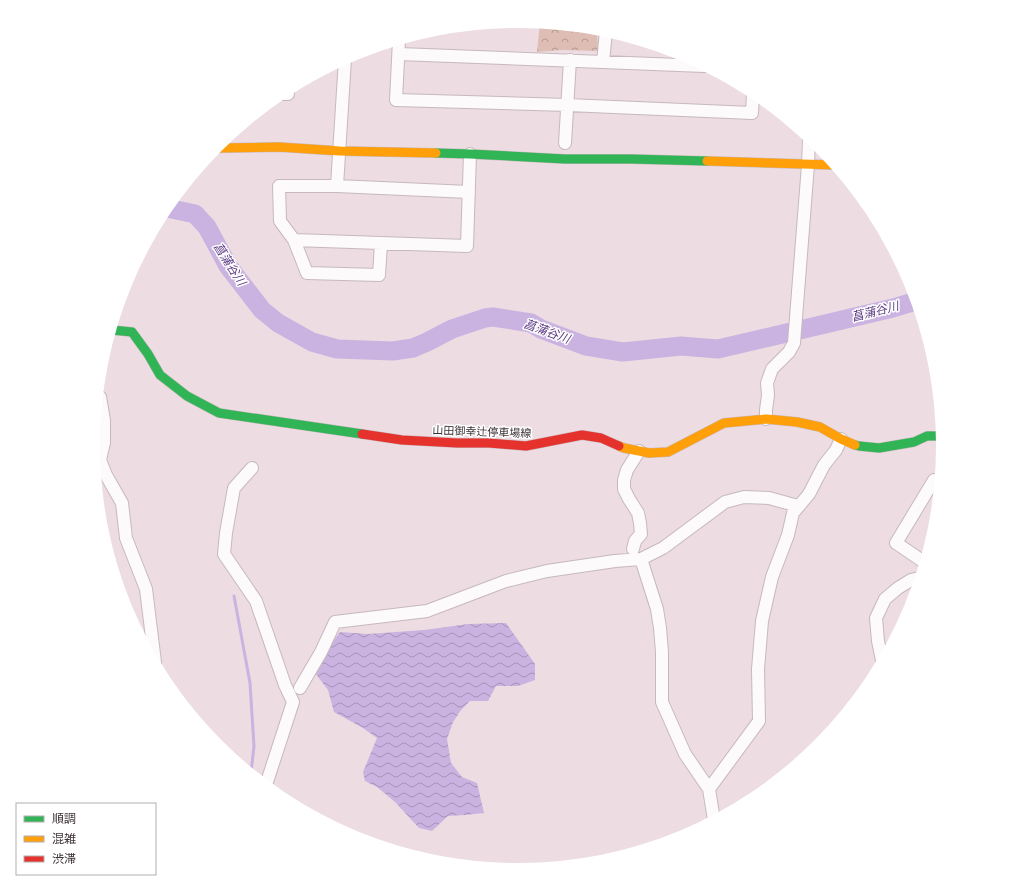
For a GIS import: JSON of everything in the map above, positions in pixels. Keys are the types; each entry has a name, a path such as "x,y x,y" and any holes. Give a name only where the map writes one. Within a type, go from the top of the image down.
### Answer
{"main road":[{"path":"225,148 280,147 340,151 470,154 565,159 631,159 827,165"},
{"name":"山田御幸辻停車場線","path":"117,330 132,332 148,354 160,376 187,396 219,413 402,440 489,443 526,446 582,435 601,438 624,448 649,453 668,452 724,422 766,419 797,422 820,427 841,439 859,446 879,448 914,442 927,436 936,436"}],"street":[{"path":"603,62 605,37"},
{"path":"399,45 396,100 568,105 752,113 753,100"},
{"path":"399,54 690,65"},
{"path":"565,143 570,60"},
{"path":"338,186 345,66"},
{"path":"766,419 768,395 767,382 772,369 789,352 794,343 809,146"},
{"path":"294,240 467,246 470,154"},
{"path":"381,244 379,275 307,273 294,240 280,221 279,186 338,186 468,192"},
{"path":"100,458 104,444 104,420 102,408"},
{"path":"709,789 760,721 758,669 762,621 772,576 788,535 793,513 809,494 824,465 836,450 841,439"},
{"path":"633,549 635,541 640,534 640,523 638,512 629,500 624,489 624,480 627,470 639,451"},
{"path":"101,462 106,476 122,503 126,538 146,590 153,649"},
{"path":"252,468 234,488 224,554 256,601 285,685 293,702 268,780"},
{"path":"919,559 896,543 934,480"},
{"path":"300,688 321,652 335,622 427,611 506,581 540,573 615,561 641,560 663,548 725,502 744,497 769,498 798,506"},
{"path":"641,560 658,609 662,652 662,702 685,754 709,789 713,815"},
{"path":"881,653 876,618 885,598 898,588 913,579"}],"green space":[{"path":"539,29 597,36 598,51 562,50 537,52"}],"water":[{"path":"506,623 535,664 535,680 518,686 496,686 488,701 470,701 461,710 453,722 447,739 451,763 462,777 477,783 484,813 448,816 432,831 419,828 395,802 377,787 365,781 363,772 377,738 363,728 334,712 328,690 312,669 340,632 368,634 424,630 468,624"}],"waterway":[{"name":"菖蒲谷川","path":"174,210 195,214 207,227 228,266 262,310 278,323 312,342 337,349 393,351 413,348 452,329 485,318 493,317 531,323 541,329 586,346 623,352 681,346 718,349 910,303"},
{"path":"234,596 250,683 254,746 252,766"}],"traffic: fast":[{"path":"436,153 565,159 707,161"},
{"path":"117,330 132,332 148,354 160,375 187,396 219,413 362,434"},
{"path":"855,445 879,448 914,442 927,436 936,436"}],"traffic: slow":[{"path":"225,148 279,147 340,151 436,153"},
{"path":"707,161 827,165"},
{"path":"619,446 649,453 668,452 724,423 766,419 797,422 820,427 855,445"}],"traffic: jam":[{"path":"362,434 402,440 489,443 526,446 582,435 601,438 619,446"}]}
